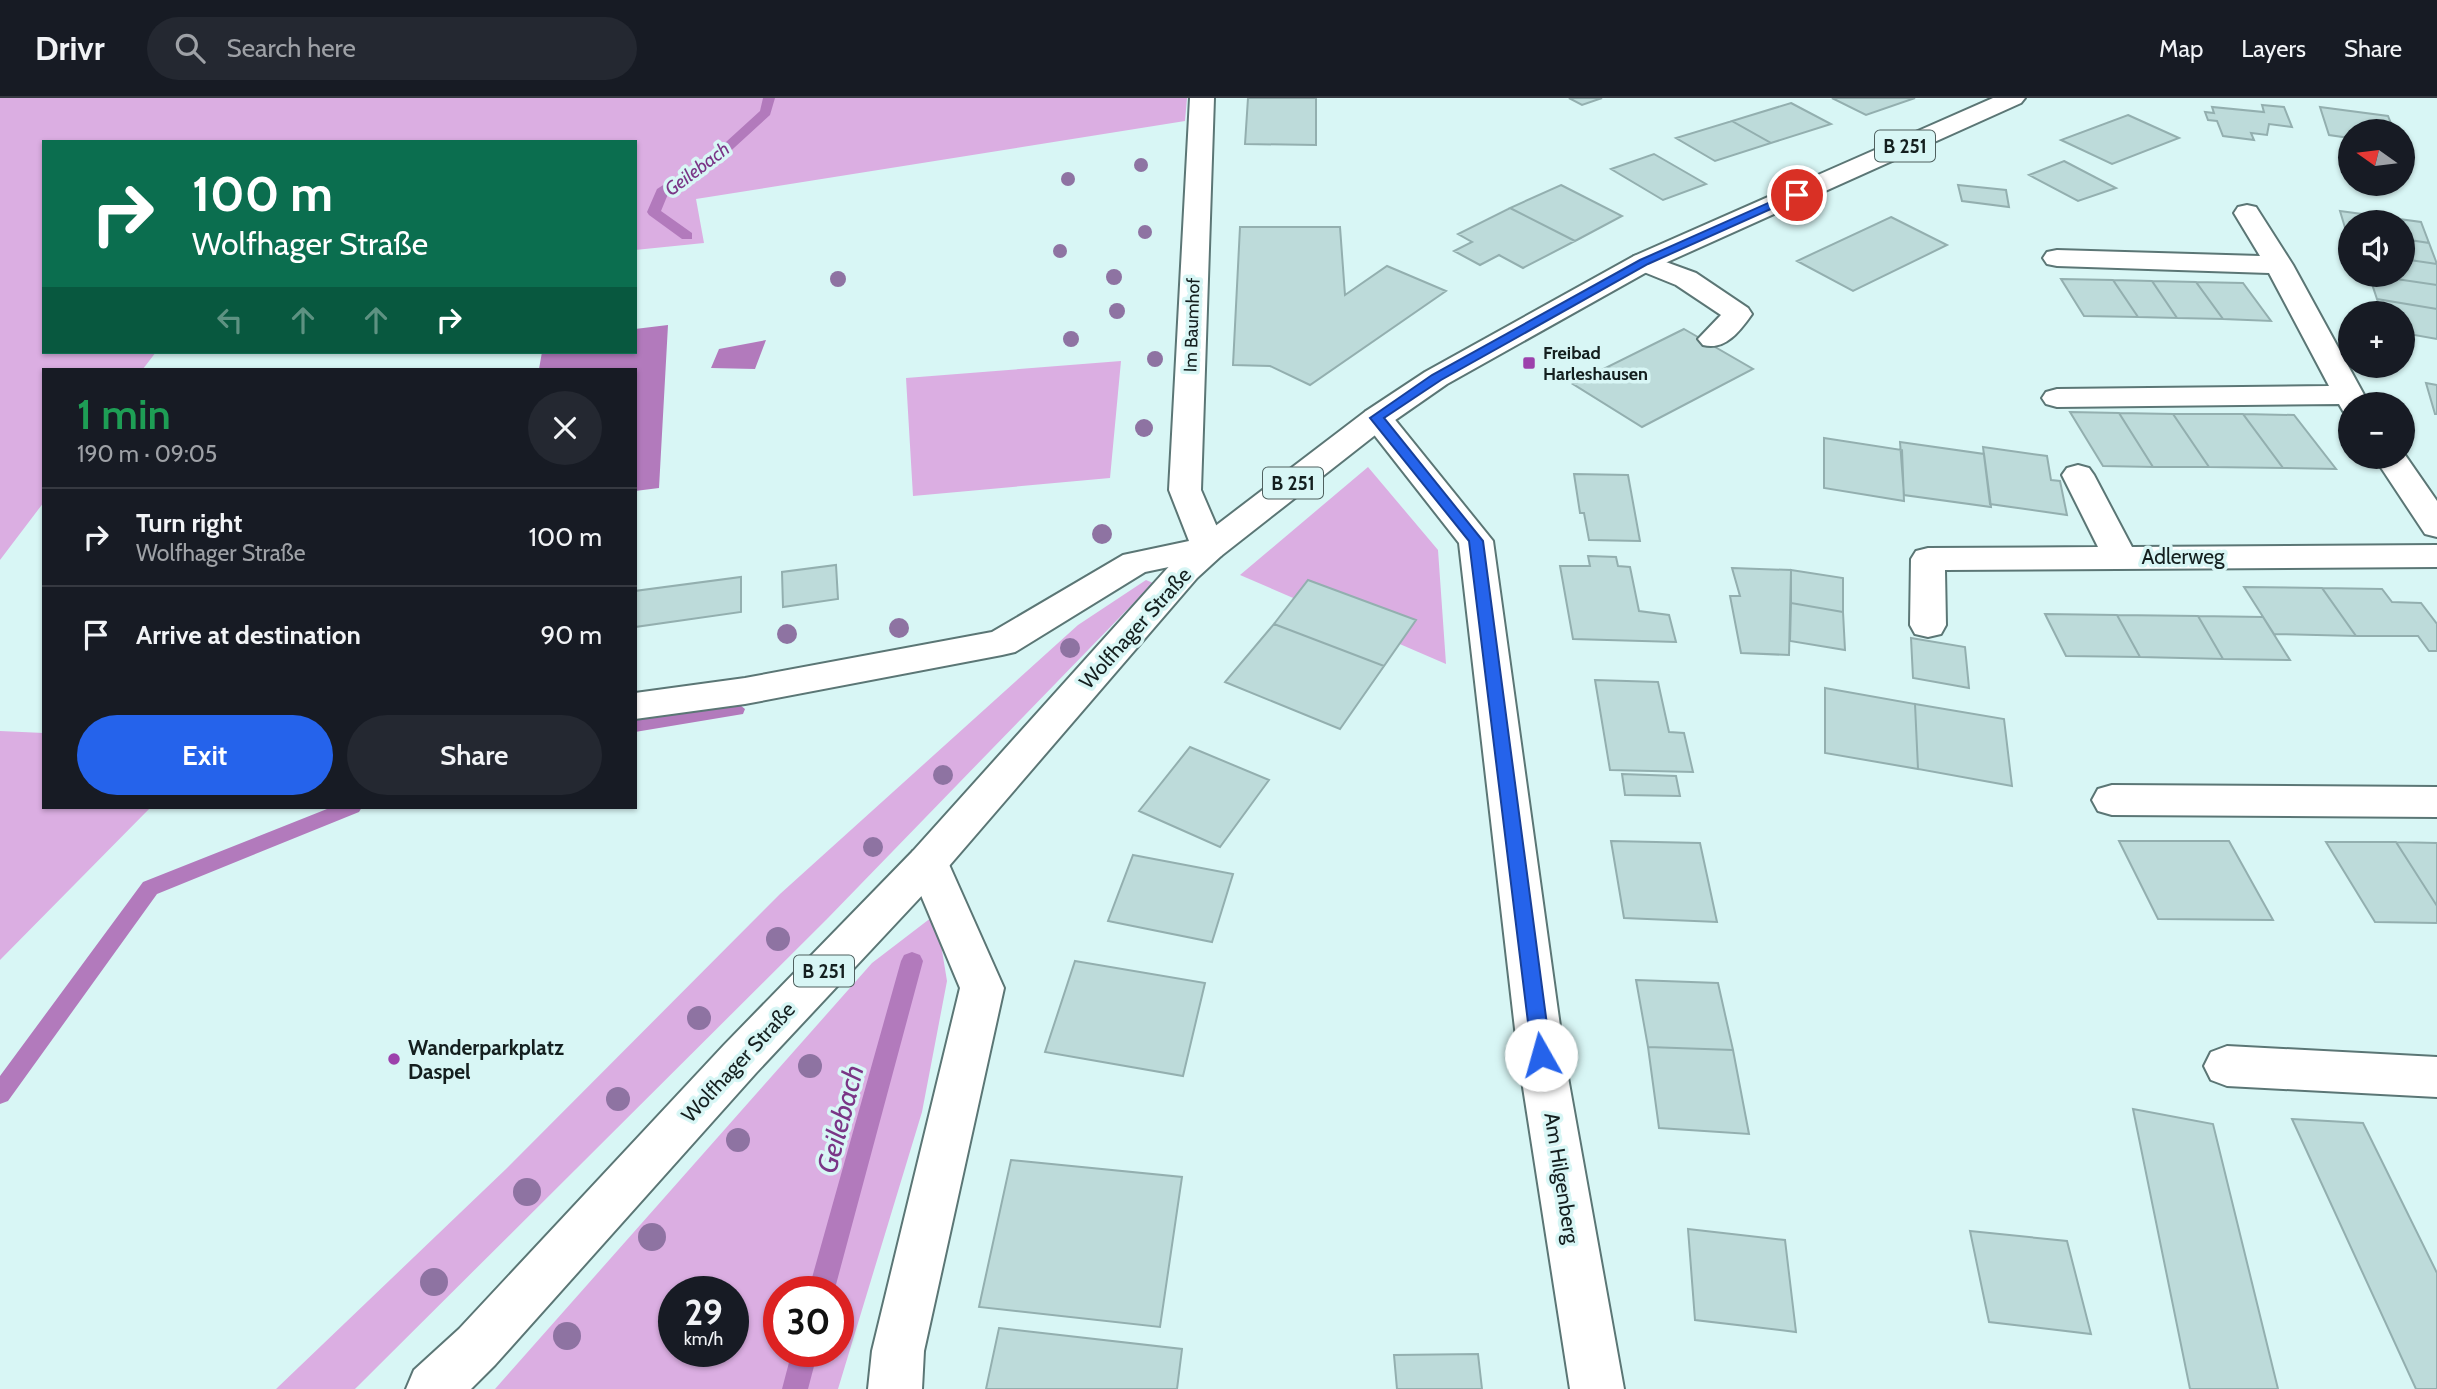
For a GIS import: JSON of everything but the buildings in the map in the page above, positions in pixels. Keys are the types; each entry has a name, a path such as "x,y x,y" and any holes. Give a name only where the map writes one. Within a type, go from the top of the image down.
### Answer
{"street":[{"name":"Im Baumhof","path":"1202,98 1185,490 1209,548"},
{"name":"Wolfhager Straße","path":"433,1389 477,1347 740,1059 928,862 1185,570 1209,548 1377,418 1436,377 1644,262 2013,98"},
{"path":"2247,213 2279,265 2347,392"},
{"path":"2057,258 2279,265"},
{"path":"1644,262 1686,279 1738,314 1713,339"},
{"path":"2057,398 2338,400"},
{"name":"Am Hilgenberg","path":"1377,418 1476,541 1541,1055 1597,1389"},
{"path":"2398,469 2437,526"},
{"path":"2078,475 2120,556"},
{"path":"637,706 745,691 1002,643 1135,562 1209,548"},
{"name":"Adlerweg","path":"1928,625 1928,559 2437,556"},
{"path":"2112,800 2437,802"},
{"path":"895,1389 898,1351 982,988 928,862"},
{"path":"2227,1066 2437,1077"}],"shaded area":[{"path":"0,98 1187,98 1185,121 696,199 704,243 637,250 637,140 42,140 42,354 154,354 144,368 42,368 42,505 0,560"},
{"path":"668,325 659,488 637,491 637,368 539,368 542,354 637,354 637,329"},
{"path":"766,340 755,369 711,368 719,349"},
{"path":"1121,361 1110,478 913,496 906,378"},
{"path":"1368,467 1438,550 1446,664 1240,575"},
{"path":"1146,580 1153,583 827,919 355,1389 276,1389 506,1169 780,894 1078,625"},
{"path":"0,731 42,733 42,809 149,809 0,960"},
{"path":"936,914 947,981 922,1112 854,1336 854,1276 763,1276 763,1367 845,1367 838,1389 495,1389 872,963"}],"waterway":[{"name":"Geilebach","path":"687,236 654,212 662,192 719,155 766,112 769,98"},
{"path":"637,725 736,709"},
{"path":"0,1094 150,888 347,809"},
{"name":"Geilebach","path":"825,1276 912,961"},
{"name":"Geilebach","path":"795,1389 801,1367"}],"place":[{"name":"Freibad Harleshausen","path":"1529,363"},
{"name":"Wanderparkplatz Daspel","path":"394,1059"}],"route":[{"path":"1541,1055 1476,541 1377,418 1436,377 1644,262 1797,195"}]}
